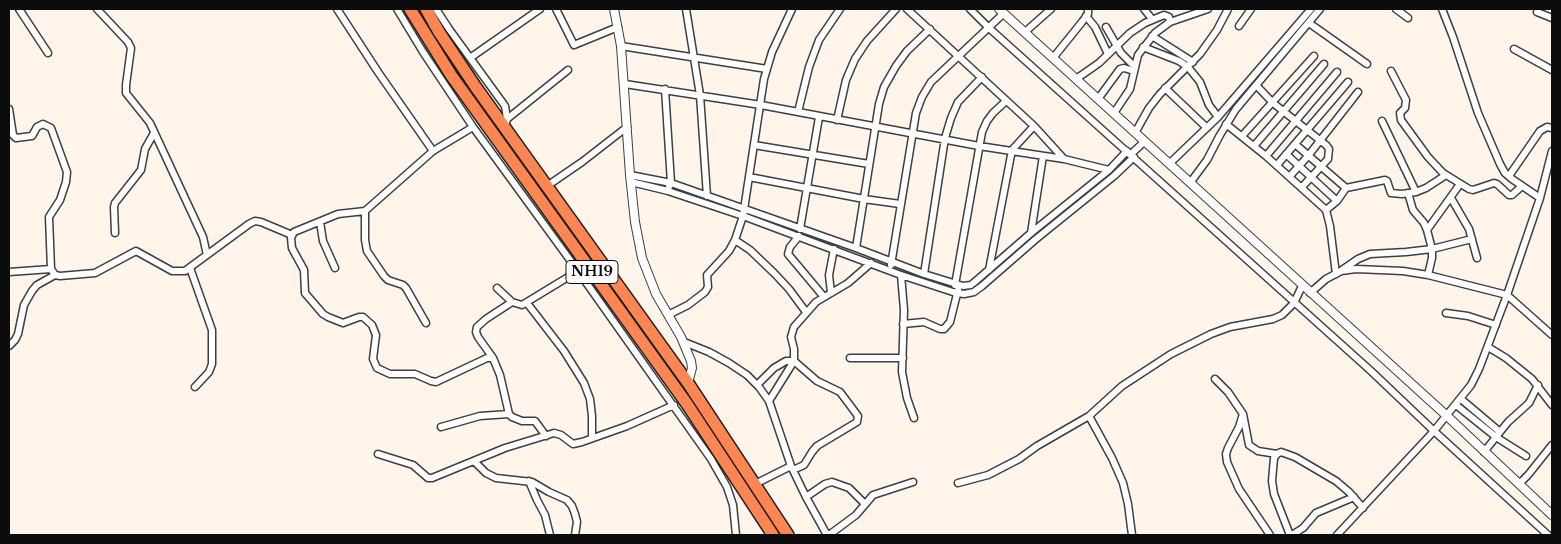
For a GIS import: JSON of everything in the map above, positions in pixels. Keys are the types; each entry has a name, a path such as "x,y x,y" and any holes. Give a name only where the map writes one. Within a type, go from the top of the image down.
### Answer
{"highway":[{"name":"NH19","path":"410,9 434,50 457,83 687,404 773,535"},
{"name":"NH19","path":"426,9 454,55 506,123 547,186 688,383 788,535"}],"street":[{"path":"19,9 48,53"},
{"path":"97,9 128,42 131,48 126,93 130,100 147,117 203,237 207,255"},
{"path":"337,9 378,72 433,150"},
{"path":"397,9 473,127 711,459 727,487 733,505 736,535"},
{"path":"436,9 505,106 506,123"},
{"path":"470,58 540,9"},
{"path":"556,9 574,44 618,27"},
{"path":"614,9 621,46 625,84 630,179 635,222 642,258 656,294 684,342 692,361 688,383"},
{"path":"686,9 700,95 707,196"},
{"path":"668,315 688,305 705,292 708,287 707,275 729,251 735,240 744,212 767,69 772,52 792,9"},
{"path":"798,112 809,67 819,40 840,9"},
{"path":"836,120 846,80 855,59 867,41 896,9"},
{"path":"907,9 1034,126 1064,159"},
{"path":"970,9 1371,371 1434,432 1548,535"},
{"path":"1025,32 1051,9"},
{"path":"1053,58 1086,16 1088,9"},
{"path":"1144,9 1152,19"},
{"path":"1114,113 1130,89 1138,55 1142,47 1152,36 1170,22 1191,11 1208,9"},
{"path":"1136,133 1149,108 1165,88 1190,64 1217,30 1228,9"},
{"path":"1239,26 1251,9"},
{"path":"1190,183 1208,160 1226,124 1320,9"},
{"path":"1396,9 1408,18"},
{"path":"1442,9 1456,44 1478,113 1500,164 1509,176 1540,198"},
{"path":"1169,164 1218,117 1307,10"},
{"path":"889,270 892,263 900,204 919,105 931,82 989,28 1002,11 1552,515"},
{"path":"1076,79 1091,70 1130,32 1162,12 1169,17 1170,22"},
{"path":"1537,12 1552,18"},
{"path":"1086,16 1095,27 1108,54"},
{"path":"1309,23 1368,64"},
{"path":"1106,27 1116,45 1134,69"},
{"path":"856,248 879,104 884,87 907,51 930,29"},
{"path":"1152,36 1190,64 1200,82 1209,106 1218,117"},
{"path":"621,46 767,69"},
{"path":"1142,47 1190,64"},
{"path":"1514,49 1552,70"},
{"path":"1242,136 1314,56"},
{"path":"1254,146 1324,64"},
{"path":"1098,99 1120,69 1134,69"},
{"path":"506,123 568,70"},
{"path":"1266,156 1337,72"},
{"path":"1391,72 1406,100 1405,108 1400,113 1401,120 1428,157 1446,175 1473,190 1489,184 1497,184 1508,195 1512,195 1522,186"},
{"path":"924,274 945,138 958,102 982,77"},
{"path":"1278,165 1348,82"},
{"path":"625,84 761,105 819,117 945,138 979,146 1064,159 1109,170"},
{"path":"1256,85 1273,103 1329,149 1328,159 1302,188"},
{"path":"1165,88 1206,128"},
{"path":"665,89 670,183 668,191"},
{"path":"1290,176 1358,92"},
{"path":"904,324 924,322 944,329 950,322 957,293 979,146 987,121 1006,101"},
{"path":"9,108 13,135 16,138 32,136 37,128 43,124 51,128 67,172 60,200 49,217 53,272"},
{"path":"800,229 819,117"},
{"path":"1382,121 1416,192"},
{"path":"1226,124 1278,165 1326,210 1338,272"},
{"path":"989,270 1012,150 1034,126"},
{"path":"473,127 433,150 365,211 338,214 294,232 292,235 292,248 304,270 305,293 318,309 328,317 343,323 359,317 372,325 376,335 374,364 382,371 398,375 415,374 436,382 487,358 493,358"},
{"path":"1509,176 1543,127 1552,128"},
{"path":"547,186 627,128"},
{"path":"115,233 115,203 142,170 145,149 154,133"},
{"path":"630,179 800,229 957,285 971,284 1144,142"},
{"path":"1295,144 1346,188"},
{"path":"754,145 869,164"},
{"path":"1337,535 1434,432 1462,398 1479,369 1507,295 1540,198 1552,151"},
{"path":"630,179 670,183 707,196 799,236 902,275 964,294 974,292 982,286 1043,233 1114,176 1131,154"},
{"path":"1286,154 1337,201"},
{"path":"1031,233 1043,156"},
{"path":"1326,210 1337,201 1346,188 1385,180 1391,193 1416,192 1446,175"},
{"path":"749,177 807,189 900,204"},
{"path":"1427,230 1460,184"},
{"path":"1408,193 1413,210 1424,223 1432,249 1428,275"},
{"path":"1451,198 1472,238 1476,258"},
{"path":"365,211 365,240 368,251 384,276 406,288 426,323"},
{"path":"9,272 53,272 60,276 95,272 136,251 172,271 179,272 190,268 249,224 255,222 261,222 292,235"},
{"path":"320,222 323,241 335,268"},
{"path":"799,236 790,247 788,254 824,297"},
{"path":"1310,293 1319,284 1358,259 1370,254 1432,249 1472,238"},
{"path":"735,240 750,250 774,273 806,312"},
{"path":"831,293 830,275 834,249"},
{"path":"769,401 794,361 792,332 806,312 824,297 848,283 871,263"},
{"path":"190,268 212,330 212,364 209,372 195,386"},
{"path":"1338,272 1356,269 1376,269 1428,275 1507,295 1552,335"},
{"path":"497,288 512,302 522,305 578,271"},
{"path":"9,346 18,334 24,305 32,291 53,272"},
{"path":"902,275 904,324 902,358 904,385 914,418"},
{"path":"958,483 988,475 1019,459 1037,446 1089,416 1122,386 1171,354 1211,334 1230,327 1277,317 1289,310 1302,286"},
{"path":"512,302 486,319 477,327 476,332 493,358 500,374 509,414 522,421 536,421 546,436"},
{"path":"527,303 564,351 584,383 590,399 592,438"},
{"path":"1446,313 1468,316 1496,325"},
{"path":"684,342 723,359 747,375 769,401 792,468 828,535 856,515 873,494 913,482"},
{"path":"1488,347 1506,358 1538,385 1552,405"},
{"path":"850,358 902,358"},
{"path":"755,484 792,468 804,465 817,446 854,424 858,419 850,404 840,392 817,381 794,361 786,361 774,368 757,385"},
{"path":"1215,379 1228,392 1243,414 1250,445 1258,450 1277,454 1281,452 1318,469 1336,481 1363,508"},
{"path":"1484,452 1508,422 1528,403 1538,385"},
{"path":"1545,395 1552,390"},
{"path":"1462,398 1498,435"},
{"path":"1456,404 1526,456"},
{"path":"378,454 413,465 428,478 432,478 506,448 557,433 573,444 627,426 674,405"},
{"path":"441,427 480,416 509,414"},
{"path":"1243,414 1239,427 1228,448 1226,454 1227,462 1239,489 1270,535"},
{"path":"1089,416 1112,458 1123,483 1132,535"},
{"path":"1519,484 1552,445"},
{"path":"1277,454 1274,458 1273,466 1274,494 1291,535 1302,528 1316,513 1354,497"},
{"path":"474,461 486,473 496,478 529,481 567,500 572,506 576,522 575,535"},
{"path":"529,481 536,500 546,515 550,535"},
{"path":"806,497 825,484 832,482 849,488 865,504"}]}
